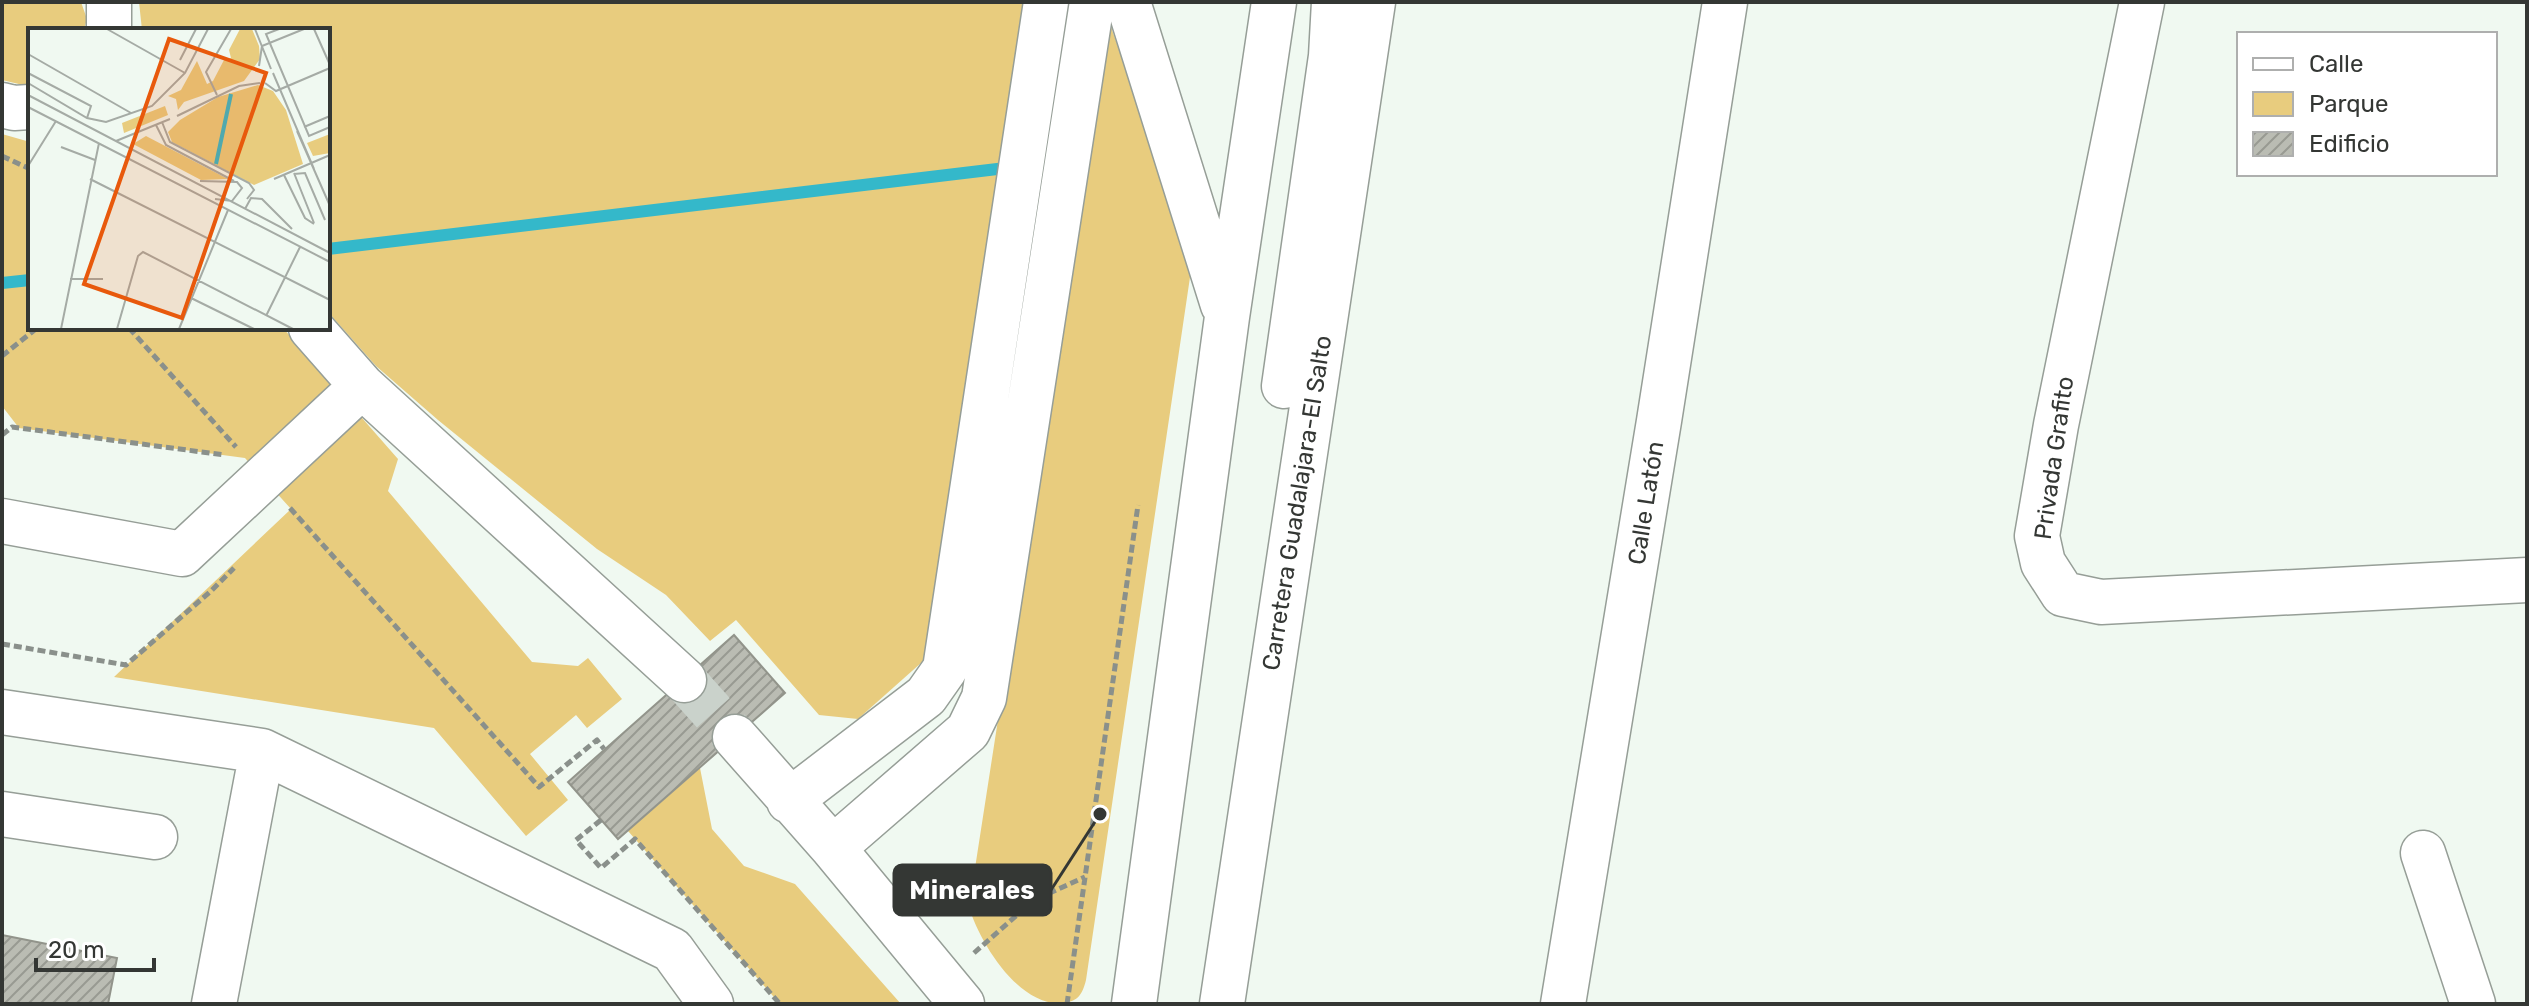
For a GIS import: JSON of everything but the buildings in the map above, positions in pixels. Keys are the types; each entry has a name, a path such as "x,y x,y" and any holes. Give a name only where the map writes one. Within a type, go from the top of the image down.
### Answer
{"main road":[{"path":"789,801 926,696 945,669 1046,2"},
{"path":"833,848 968,731 984,698 1092,2"},
{"path":"1128,2 1227,317"},
{"path":"1134,1004 1227,317 1274,2"},
{"path":"1284,592 1276,443 1331,56 1334,2"},
{"name":"Carretera Guadalajara-El Salto","path":"1222,1004 1373,2"},
{"name":"Calle Latón","path":"1563,1004 1725,2"},
{"name":"Privada Grafito","path":"2142,2 2056,425 2037,536 2043,563 2063,594 2101,602 2527,580"},
{"path":"313,330 362,386 684,680"},
{"path":"2,521 182,554 267,482 362,386"},
{"path":"945,669 984,698"},
{"path":"3,725 262,751 672,950 711,1004"},
{"path":"735,737 833,848 952,992"},
{"path":"214,1004 262,751"},
{"path":"2,814 155,837"},
{"path":"2423,853 2473,1004"}],"path":[{"path":"2,156 28,168"},
{"path":"2,356 34,330"},
{"path":"131,330 539,787 597,740 604,749"},
{"path":"2,435 12,427 267,482"},
{"path":"267,482 281,520"},
{"path":"1067,1004 1138,505"},
{"path":"2,644 126,665 211,591 241,560"},
{"path":"576,840 601,820"},
{"path":"952,992 1034,900 1085,877"}],"green space":[{"path":"2,2 81,2 87,19 85,28 28,28 28,84 2,80"},
{"path":"139,2 1031,2 939,647 858,719 819,715 736,620 710,641 666,595 597,549 438,420 376,366 330,314 330,28 142,28"},
{"path":"1107,16 1193,257 1086,980 1078,997 1061,1003 1045,1001 1016,983 991,953 969,907"},
{"path":"2,134 28,141 28,330 285,330 398,459 388,491 532,662 578,666 588,658 622,699 587,728 576,715 530,754 568,800 526,836 434,728 114,677 291,509 245,458 19,428 2,406"},
{"path":"700,768 712,829 744,866 795,884 901,1004 780,1004 628,831"}],"waterway":[{"path":"330,249 1014,167"},
{"path":"2,283 28,280"}],"tunnel":[{"path":"684,680 735,737"}],"place":[{"name":"Minerales","path":"1100,814"}]}
